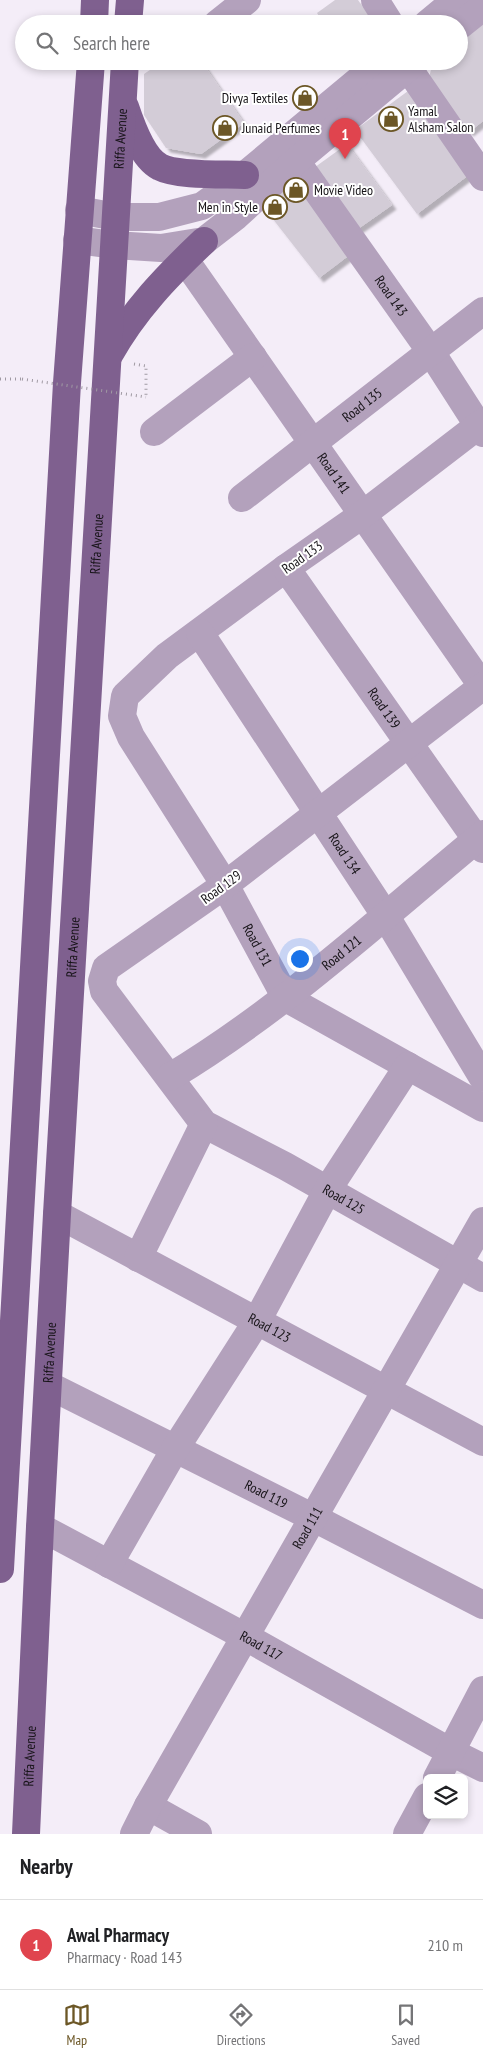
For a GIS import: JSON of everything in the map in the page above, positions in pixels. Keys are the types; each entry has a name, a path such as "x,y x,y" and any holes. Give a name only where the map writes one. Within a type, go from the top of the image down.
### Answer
{"main road":[{"path":"95,15 96,0"},
{"path":"129,15 130,0"},
{"path":"0,1569 67,393 90,70"},
{"name":"Riffa Avenue","path":"26,1834 57,1214 124,70"},
{"path":"122,99 134,134 149,158 159,167 191,172 245,175"},
{"path":"106,361 124,328 167,277 204,241"}],"street":[{"path":"228,15 247,0"},
{"path":"375,0 384,15"},
{"path":"438,15 456,0"},
{"path":"468,19 483,7"},
{"path":"79,210 116,216 159,217 202,206 245,175 371,70"},
{"path":"77,240 161,248 204,241 236,218 296,161 405,70"},
{"path":"416,70 483,176"},
{"name":"Road 143","path":"296,161 431,352 481,427"},
{"name":"Road 141","path":"185,260 483,686"},
{"name":"Road 135","path":"242,498 483,310"},
{"path":"154,432 253,357"},
{"name":"Road 133","path":"125,696 167,656 481,427"},
{"name":"Road 139","path":"286,568 408,744 481,841"},
{"name":"Road 134","path":"200,633 385,916 483,1078"},
{"name":"Road 129","path":"204,1124 104,991 102,981 106,968 225,886 483,686"},
{"name":"Road 131","path":"125,696 122,716 131,737 225,886 286,998"},
{"name":"Road 121","path":"170,1077 207,1055 286,998 385,916 481,841"},
{"path":"286,998 483,1108"},
{"path":"109,1564 175,1448 257,1320 328,1189 408,1066"},
{"path":"138,1258 204,1124"},
{"name":"Road 125","path":"204,1124 328,1189 483,1278"},
{"name":"Road 123","path":"57,1214 483,1442"},
{"name":"Road 111","path":"134,1834 244,1636 483,1221"},
{"name":"Road 119","path":"48,1385 483,1605"},
{"name":"Road 117","path":"40,1527 244,1636 483,1768"},
{"path":"439,1774 483,1690"},
{"path":"407,1834 423,1804"},
{"path":"148,1806 198,1834"}],"path":[{"path":"0,379 22,379 146,397 146,366"}],"building":[{"path":"335,0 358,0 368,15 318,15 317,13"},
{"path":"483,23 483,121 469,132 429,78 431,70 468,70 468,34"},
{"path":"150,70 207,70 244,123 201,154 166,148 144,115 144,74"},
{"path":"408,91 470,174 417,214 355,130"},
{"path":"347,144 392,205 355,231 311,170"},
{"path":"295,179 352,253 319,278 262,205"}],"place":[{"name":"Divya Textiles","path":"305,98"},
{"name":"Yamal Alsham Salon","path":"391,119"},
{"name":"Junaid Perfumes","path":"225,128"},
{"name":"Awal Pharmacy","path":"345,159"},
{"name":"Movie Video","path":"296,190"},
{"name":"Men in Style","path":"275,207"}]}
